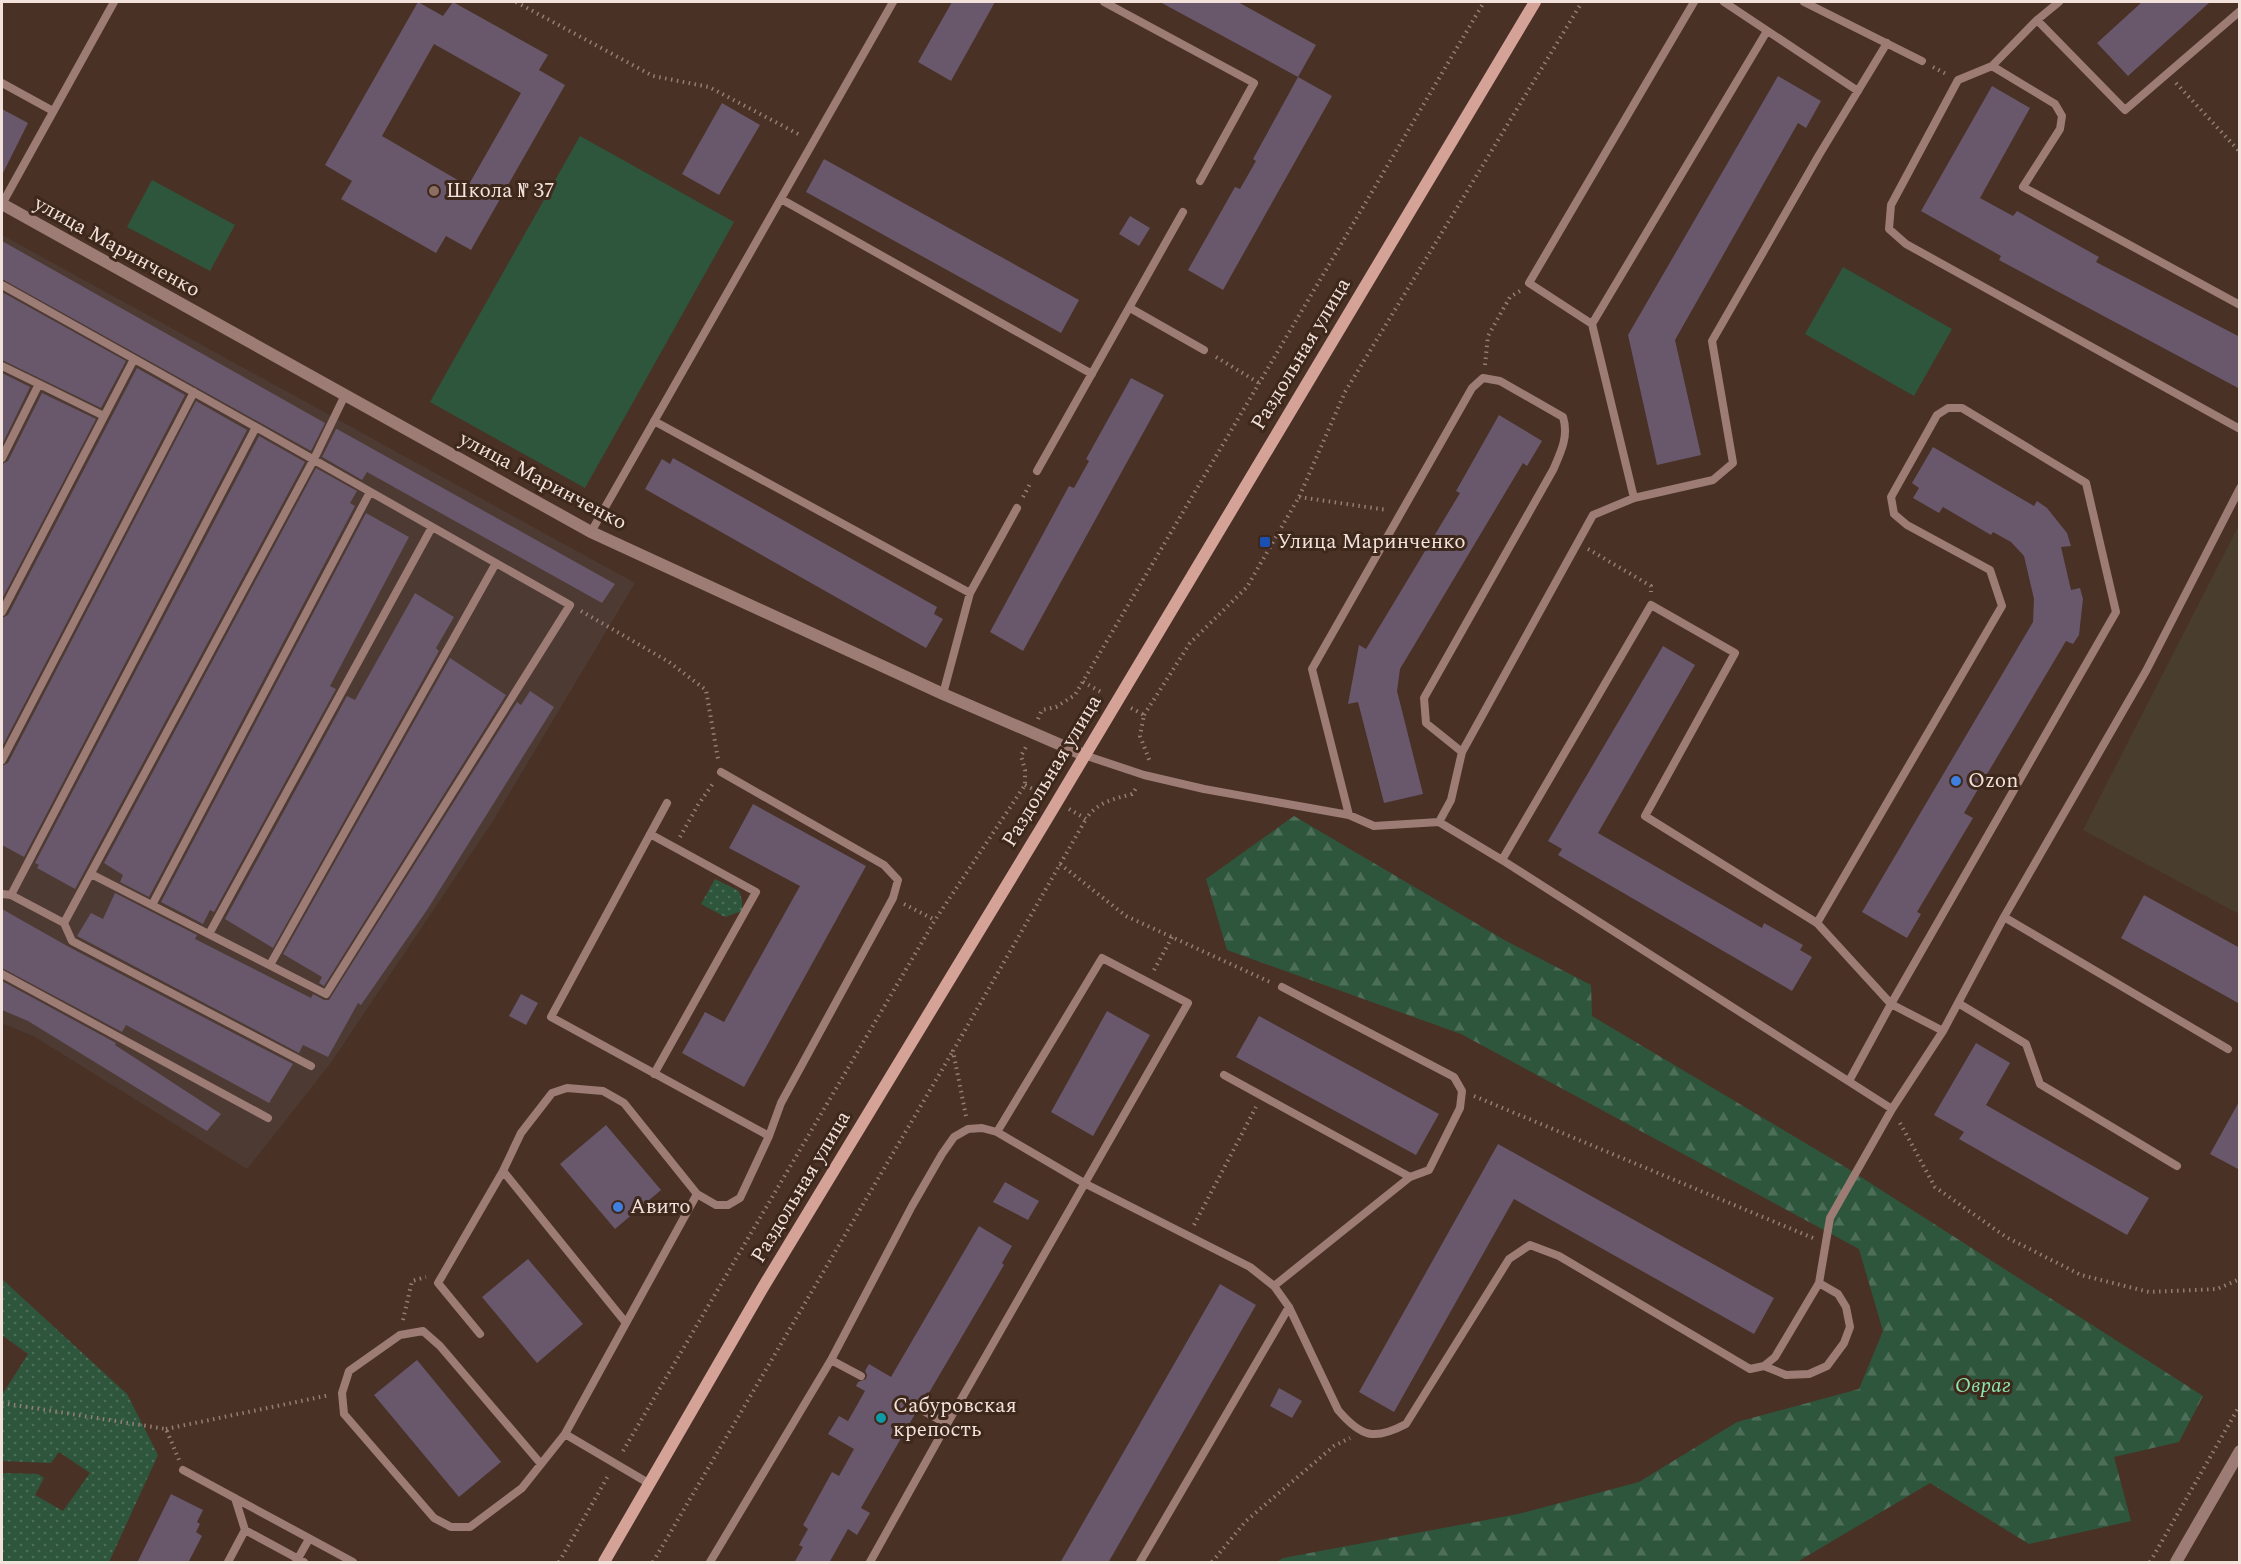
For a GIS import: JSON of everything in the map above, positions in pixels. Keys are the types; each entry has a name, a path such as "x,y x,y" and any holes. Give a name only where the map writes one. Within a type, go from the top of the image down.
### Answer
{"main road":[{"name":"Раздольная улица","path":"604,1563 762,1289 1535,2"}],"street":[{"name":"улица Маринченко","path":"2,204 591,531 943,694 1084,755"},
{"path":"2176,1563 2240,1451"}],"lane":[{"path":"2,204 114,2"},
{"path":"591,531 893,2"},
{"path":"1104,2 1254,83 1200,181"},
{"path":"1634,498 1592,324 1529,284 1694,2"},
{"path":"1724,2 1857,91"},
{"path":"1804,2 1922,61"},
{"path":"2059,2 2037,20 1992,66 1958,80 1891,205 1890,229 1906,244 2240,429"},
{"path":"2037,20 2125,110 2240,11"},
{"path":"1592,324 1767,31"},
{"path":"1439,822 1451,800 1462,752 1593,515 1634,498 1713,480 1733,463 1712,341 1887,43"},
{"path":"1992,66 2055,104 2062,116 2060,129 2023,187 2240,305"},
{"path":"2,83 53,111"},
{"path":"781,199 1092,374"},
{"path":"1037,471 1183,212"},
{"path":"2,285 570,605 326,993 91,874"},
{"path":"1130,308 1204,350"},
{"path":"2,612 134,359"},
{"path":"2,366 104,416"},
{"path":"1349,815 1312,669 1472,388 1483,378 1500,381 1563,417 1566,429 1562,450 1553,470 1424,698 1426,723 1462,752"},
{"path":"2,458 39,384"},
{"path":"2,760 194,392"},
{"path":"64,923 314,459 345,395"},
{"path":"1817,923 2001,606 1990,570 1907,525 1894,514 1891,497 1936,415 1948,408 1962,408 2086,483 2116,612 1849,1081"},
{"path":"654,421 970,593"},
{"path":"11,895 256,427"},
{"path":"710,1563 831,1360 942,1154 954,1137 968,1129 982,1128 997,1132 1084,1183 1250,1267 1274,1286 1289,1307 1338,1410 1362,1433 1386,1435 1406,1424 1509,1259 1530,1245 1559,1256 1750,1369 1764,1366 1775,1357 1819,1283 1830,1218 1892,1109 1943,1031 2004,917 2146,671 2240,488"},
{"path":"152,905 370,492"},
{"path":"943,694 970,593 1017,508"},
{"path":"209,934 432,527"},
{"path":"270,965 496,563"},
{"path":"1502,860 1651,605 1735,653 1645,816 1817,923 1891,1004 1943,1031"},
{"path":"1084,755 1144,775 1204,789 1349,815 1374,826 1439,822 1892,1109"},
{"path":"480,1334 438,1283 503,1171 521,1133 552,1093 567,1088 603,1091 624,1103 697,1194 716,1204 728,1205 740,1198 769,1136 781,1103 893,898 898,880 884,865 721,772"},
{"path":"667,803 550,1017 769,1136"},
{"path":"650,834 756,892 654,1074"},
{"path":"2,894 11,895 64,923 72,941 310,1066"},
{"path":"2004,917 2228,1049"},
{"path":"870,1563 1188,1003 1102,958 997,1132"},
{"path":"2,974 268,1118"},
{"path":"1274,1286 1410,1177 1430,1170 1460,1108 1462,1091 1454,1077 1282,987"},
{"path":"1958,1004 2026,1044 2040,1084 2177,1166"},
{"path":"1224,1075 1410,1177"},
{"path":"503,1171 627,1323"},
{"path":"541,1464 440,1346 423,1331 400,1335 349,1371 342,1393 344,1414 434,1518 451,1527 470,1527 522,1488 565,1434 697,1194"},
{"path":"1764,1366 1786,1375 1809,1374 1827,1366 1844,1343 1850,1328 1846,1307 1838,1294 1819,1283"},
{"path":"1140,1563 1289,1307"},
{"path":"831,1360 861,1376"},
{"path":"918,1408 947,1424"},
{"path":"565,1434 650,1484"},
{"path":"183,1470 353,1563"},
{"path":"235,1498 245,1530 299,1561 309,1539"},
{"path":"228,1563 245,1530"}],"path":[{"path":"516,2 653,76 709,87 813,142"},
{"path":"1144,715 1083,682 1484,2"},
{"path":"1132,794 1151,763 1140,736 1144,715 1190,643 1247,587 1299,498 1345,392 1582,2"},
{"path":"1922,61 1958,80"},
{"path":"2168,73 2240,152"},
{"path":"1483,378 1488,336 1510,297 1529,284"},
{"path":"1204,350 1259,383"},
{"path":"1017,508 1037,471"},
{"path":"1299,498 1401,512"},
{"path":"1578,543 1651,586 1651,605"},
{"path":"570,605 669,662 706,690 721,772 698,805 685,830"},
{"path":"559,1563 935,920 1024,785"},
{"path":"654,1563 1086,819"},
{"path":"1060,864 1126,915 1282,987"},
{"path":"893,898 935,920"},
{"path":"1148,982 1172,937"},
{"path":"953,1051 968,1129"},
{"path":"1462,1091 1826,1243"},
{"path":"1188,1236 1262,1096"},
{"path":"1892,1109 1935,1187 2006,1238 2081,1275 2149,1292 2217,1289 2240,1279"},
{"path":"400,1335 412,1281 444,1272"},
{"path":"2,1403 166,1429 342,1393"},
{"path":"2150,1563 2240,1405"},
{"path":"166,1429 183,1470"},
{"path":"1212,1563 1246,1521 1334,1446 1362,1433"}],"shaded area":[{"path":"2,235 635,583 491,824 330,1064 247,1169 35,1037 2,1023"},
{"path":"2239,525 2239,914 2083,830"}],"green space":[{"path":"580,136 734,222 585,488 430,402"},
{"path":"152,180 235,225 210,271 127,227"},
{"path":"1843,267 1952,329 1914,396 1805,334"},
{"name":"Овраг","path":"1294,816 1506,941 1591,985 1592,1016 1842,1165 2203,1396 2179,1442 2114,1457 2131,1521 2029,1544 1930,1483 1797,1562 1277,1562 1283,1558 1518,1514 1639,1482 1737,1422 1859,1389 1883,1331 1859,1249 1461,1034 1227,950 1206,879"},
{"path":"715,879 739,891 742,911 725,917 701,904"},
{"path":"2,1279 127,1394 158,1455 109,1562 2,1562 2,1473 38,1474 44,1478 35,1495 63,1511 90,1473 59,1452 51,1463 2,1461 2,1395 28,1354 2,1335"}],"building":[{"path":"418,2 443,16 453,2 548,55 539,70 565,85 471,250 446,236 436,253 341,199 352,181 325,165","holes":["434,44 521,93 468,186 382,136"]},
{"path":"952,2 995,2 951,81 918,62"},
{"path":"1160,2 1238,2 1316,45 1298,77"},
{"path":"2142,2 2210,2 2128,76 2097,43"},
{"path":"1778,76 1821,101 1806,128 1798,123 1675,340 1701,455 1657,465 1628,335"},
{"path":"1298,77 1332,96 1223,290 1188,270 1235,187 1240,189 1256,161 1253,159"},
{"path":"1992,86 2030,108 1980,198 2013,216 2017,211 2099,257 2096,262 2240,337 2240,389 1999,260 2001,256 1921,211"},
{"path":"722,103 760,125 719,195 682,174"},
{"path":"2,109 28,123 2,175"},
{"path":"824,159 1079,300 1061,333 806,192"},
{"path":"1130,216 1150,228 1139,246 1119,234"},
{"path":"2,241 325,423 311,451 2,279"},
{"path":"2,292 126,361 101,408 2,360"},
{"path":"137,368 185,395 2,747 2,618 8,615"},
{"path":"2,373 30,387 2,445"},
{"path":"1131,378 1164,395 1023,651 990,632 1069,486 1074,488 1089,461 1086,459"},
{"path":"42,393 96,419 2,599 2,464 8,461"},
{"path":"196,401 247,430 24,857 2,845 2,766 8,763"},
{"path":"1499,415 1542,441 1527,466 1523,463 1400,669 1397,691 1423,794 1384,803 1358,702 1348,704 1359,645 1366,649 1460,493 1456,491"},
{"path":"336,429 615,584 602,603 367,472 362,480 322,457"},
{"path":"259,436 305,462 75,889 37,868 39,865 35,863"},
{"path":"1933,447 2034,506 2037,501 2047,508 2067,533 2071,546 2061,547 2071,590 2080,588 2083,599 2079,635 2073,644 2066,641 1964,813 1973,818 1917,912 1921,914 1907,938 1862,912 2033,622 2034,599 2024,556 2011,542 1993,532 1991,535 1943,507 1939,513 1913,498 1919,488 1912,483"},
{"path":"673,458 937,607 934,614 943,619 926,648 645,489 662,459 670,464"},
{"path":"316,468 357,491 350,503 355,506 149,897 120,882 123,875 104,863"},
{"path":"366,513 409,537 330,686 336,689 214,912 210,910 203,924 161,902"},
{"path":"415,593 454,617 436,648 439,651 273,948 225,919 347,696 355,700"},
{"path":"1663,646 1695,665 1598,833 1762,928 1764,923 1803,945 1800,950 1812,957 1792,991 1558,855 1562,849 1548,841"},
{"path":"450,658 506,695 324,986 319,983 322,977 283,954"},
{"path":"530,691 554,707 427,910 361,1005 358,1003 328,1057 303,1045 299,1053 77,936 91,913 103,919 115,893 197,935 195,939 311,998 313,994 329,1000 517,702 521,705"},
{"path":"753,804 866,866 744,1087 682,1053 705,1012 724,1022 800,886 729,848"},
{"path":"2144,895 2240,948 2240,1004 2121,938"},
{"path":"2,909 69,947 293,1064 269,1103 126,1025 122,1032 2,968"},
{"path":"2,981 116,1043 115,1045 221,1114 207,1131 28,1021 2,1010"},
{"path":"521,994 538,1003 526,1025 509,1016"},
{"path":"1107,1011 1150,1035 1093,1136 1051,1112"},
{"path":"1259,1016 1439,1114 1416,1155 1236,1057"},
{"path":"1976,1043 2010,1063 1986,1105 2149,1198 2127,1235 1959,1139 1964,1132 1934,1115"},
{"path":"2240,1100 2240,1170 2210,1154"},
{"path":"606,1125 661,1190 615,1229 560,1164"},
{"path":"1498,1144 1774,1298 1754,1334 1514,1199 1394,1412 1359,1392"},
{"path":"1005,1182 1039,1201 1028,1220 993,1202"},
{"path":"979,1226 1012,1246 1002,1263 1004,1265 930,1391 922,1403 915,1402 912,1405 912,1411 915,1414 861,1508 870,1513 857,1535 848,1529 829,1563 794,1563 803,1547 799,1545 808,1529 803,1525 832,1472 839,1476 854,1449 828,1434 839,1416 848,1421 865,1391 856,1386 858,1382 866,1379 865,1371 869,1364 891,1377"},
{"path":"528,1259 583,1324 537,1363 482,1297"},
{"path":"1220,1284 1256,1305 1108,1563 1060,1563"},
{"path":"417,1360 501,1462 459,1497 374,1395"},
{"path":"1279,1388 1302,1401 1292,1418 1270,1406"},
{"path":"171,1494 203,1510 197,1522 200,1524 196,1532 202,1536 188,1563 137,1563"}],"place":[{"name":"Школа № 37","path":"434,191"},
{"name":"Улица Маринченко","path":"1265,542"},
{"name":"Ozon","path":"1956,781"},
{"name":"Авито","path":"618,1207"},
{"name":"Сабуровская крепость","path":"881,1418"}]}
